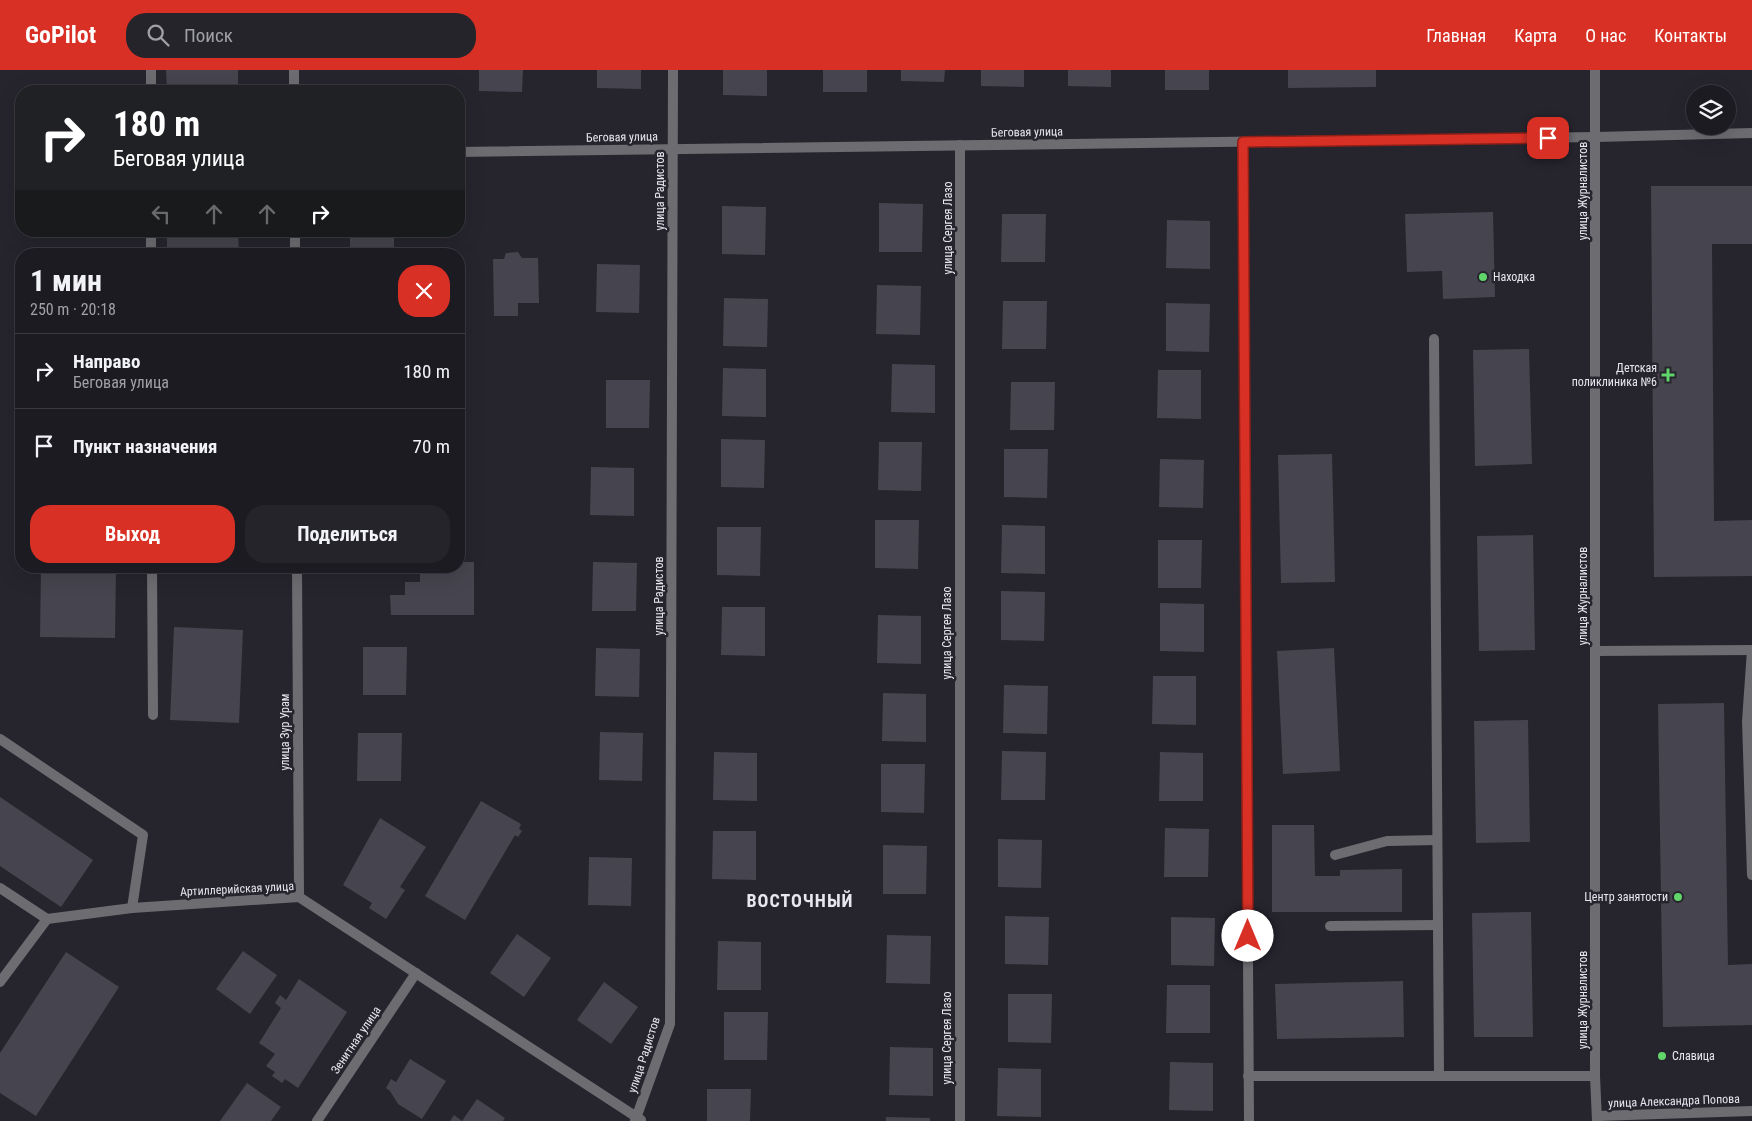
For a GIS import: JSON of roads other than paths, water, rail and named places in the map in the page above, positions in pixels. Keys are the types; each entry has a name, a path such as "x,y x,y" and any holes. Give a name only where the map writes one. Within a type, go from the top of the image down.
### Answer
{"street":[{"path":"151,70 151,85"},
{"path":"294,70 294,85"},
{"name":"улица Радистов","path":"638,1120 670,1024 673,70"},
{"name":"улица Журналистов","path":"1595,70 1595,1076 1597,1118"},
{"name":"Беговая улица","path":"465,152 1596,137 1752,133"},
{"path":"1243,142 1249,1121"},
{"name":"улица Сергея Лазо","path":"960,145 960,1121"},
{"path":"1434,338 1440,1076"},
{"path":"152,573 153,715"},
{"name":"улица Зур Урам","path":"297,573 299,897"},
{"path":"1596,652 1752,650 1747,721 1752,875"},
{"path":"0,739 143,835 132,908"},
{"path":"1336,855 1387,841 1437,840"},
{"path":"0,888 47,919 0,982"},
{"name":"Артиллерийская улица","path":"47,919 132,908 299,897 638,1120"},
{"path":"1330,926 1438,925"},
{"name":"Зенитная улица","path":"317,1121 416,973"},
{"path":"1248,1076 1595,1076"},
{"name":"улица Александра Попова","path":"1597,1118 1752,1111"}],"place":[{"name":"Находка","path":"1483,277"},
{"name":"Детская поликлиника №6","path":"1668,375"},
{"name":"Центр занятости","path":"1678,897"},
{"name":"Славица","path":"1662,1056"}],"district":[{"name":"ВОСТОЧНЫЙ","path":"800,900"}]}
